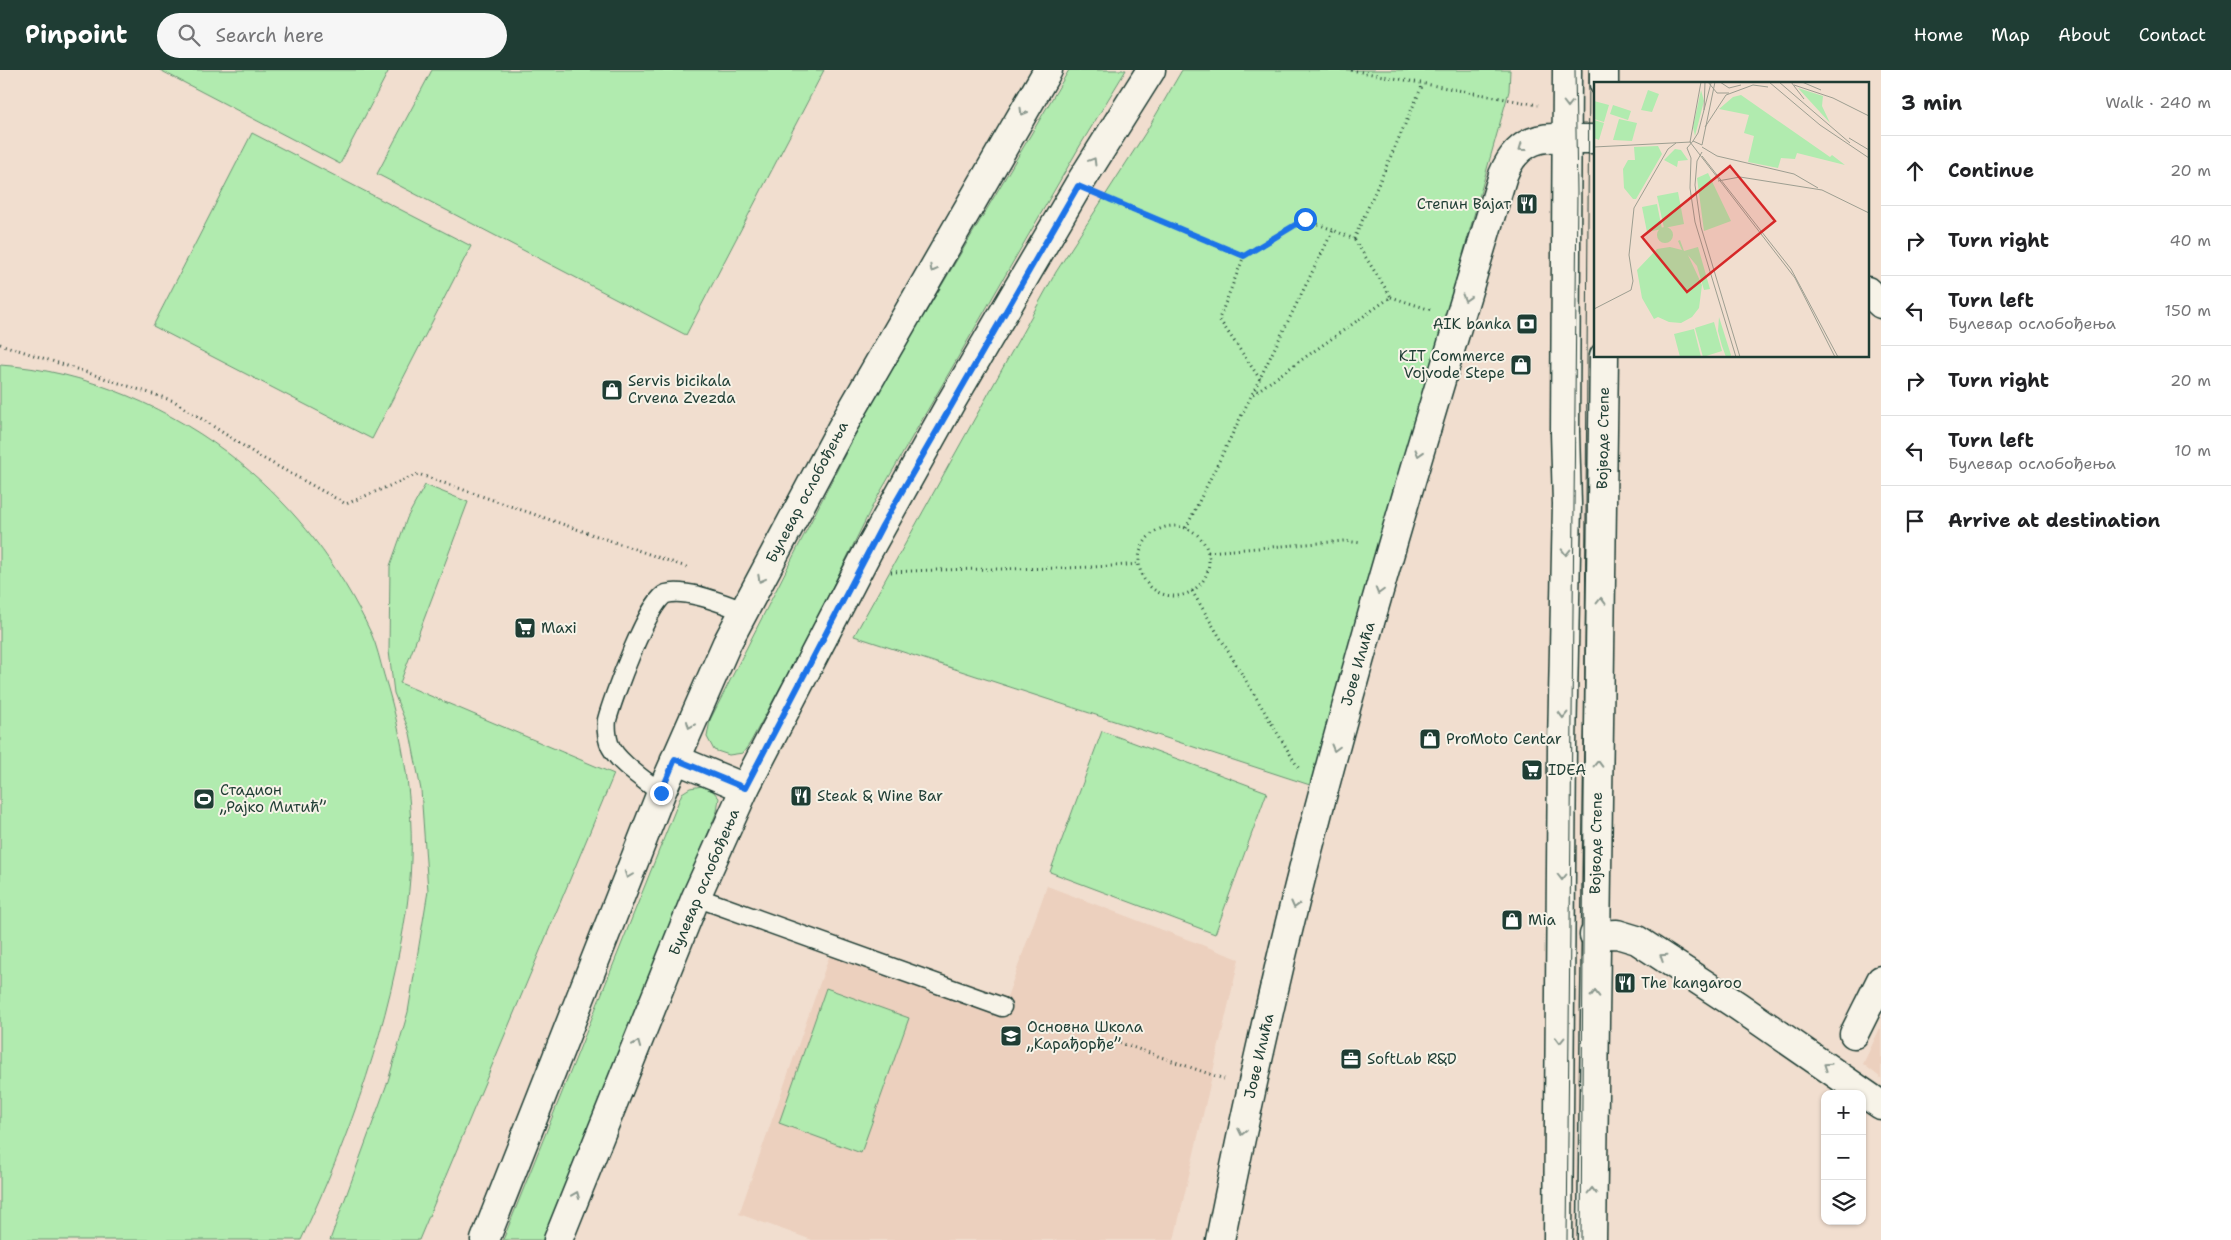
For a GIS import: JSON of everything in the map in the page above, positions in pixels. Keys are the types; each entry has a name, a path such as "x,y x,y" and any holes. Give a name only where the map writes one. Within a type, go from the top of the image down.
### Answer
{"main road":[{"name":"Булевар ослобођења","path":"485,1240 661,793 727,643 840,429 1048,70"},
{"name":"Булевар ослобођења","path":"558,1240 696,897 745,788 882,526 1078,186 1151,70"},
{"path":"1558,1240 1562,745 1567,504 1566,191 1568,70"},
{"name":"Јове Илића","path":"1220,1240 1251,1089 1320,804 1392,544 1507,164 1516,151 1525,144 1539,139 1594,139"},
{"path":"1868,292 1881,304"},
{"name":"Војводе Степе","path":"1592,1240 1596,972 1594,935 1604,358"},
{"path":"675,759 745,788"},
{"path":"1594,935 1617,934 1637,940 1738,1006 1881,1105"},
{"path":"1854,1034 1881,980"}],"lane":[{"path":"661,793 619,758 609,744 607,722 645,620 655,602 664,594 680,592 744,611"},
{"path":"696,897 1002,1007"}],"path":[{"path":"1351,70 1546,106"},
{"path":"1354,239 1423,84"},
{"path":"1078,186 1244,256"},
{"path":"1260,380 1219,319 1244,256 1305,219 1354,239 1391,298 1459,320"},
{"path":"1186,528 1333,230"},
{"path":"1253,394 1391,298"},
{"path":"0,344 174,401 259,456 346,504 418,474 690,568"},
{"path":"1175,526 1186,528 1196,533 1208,552 1207,574 1201,584 1182,595 1170,596 1159,593 1142,576 1139,564 1140,552 1152,533 1163,527 1175,526"},
{"path":"1208,552 1344,541 1392,544"},
{"path":"881,572 971,568 1088,568 1139,564"},
{"path":"1192,590 1320,804"},
{"path":"1115,1041 1251,1089"}],"shaded area":[{"name":"Основна Школа „Карађорђе”","path":"1047,886 1239,959 1174,1240 812,1240 739,1214 836,937 1007,997"},
{"path":"1881,1026 1881,1078 1863,1064"}],"green space":[{"path":"160,70 389,70 340,164"},
{"path":"432,70 824,70 686,335 377,174"},
{"path":"1069,70 1126,70 1081,144 874,503 806,640 750,743 743,753 729,755 714,750 707,737 710,720 887,372 926,312"},
{"path":"1182,70 1510,70 1509,91 1313,786 854,636 1056,272 1146,132"},
{"path":"252,133 471,246 372,439 153,326"},
{"name":"Стадион „Рајко Митић”","path":"0,365 32,368 96,384 157,409 214,443 260,480 298,519 315,540 359,608 375,643 399,731 408,789 411,848 407,906 390,992 366,1077 336,1159 301,1240 0,1240"},
{"path":"425,485 468,502 400,683 614,774 419,1240 330,1240 388,1081 408,1012 428,891 421,790 410,733 394,693 389,651 390,566 407,518"},
{"path":"1102,731 1267,792 1215,934 1050,872"},
{"path":"702,786 713,791 719,798 717,811 546,1240 503,1240 682,793 690,788"},
{"path":"826,988 909,1018 861,1153 779,1123"}],"tram line":[{"path":"1567,1240 1577,192 1575,70"},
{"path":"1581,1240 1589,70"}],"place":[{"name":"Степин Вајат","path":"1527,204"},
{"name":"AIK banka","path":"1527,324"},
{"name":"KIT Commerce Vojvode Stepe","path":"1521,365"},
{"name":"Servis bicikala Crvena Zvezda","path":"612,390"},
{"name":"Maxi","path":"525,628"},
{"name":"ProMoto Centar","path":"1430,739"},
{"name":"IDEA","path":"1532,770"},
{"name":"Steak & Wine Bar","path":"801,796"},
{"name":"Стадион „Рајко Митић”","path":"204,799"},
{"name":"Mia","path":"1512,920"},
{"name":"The kangaroo","path":"1625,983"},
{"name":"Основна Школа „Карађорђе”","path":"1011,1036"},
{"name":"SoftLab R&D","path":"1351,1059"}],"route":[{"path":"661,793 675,759 745,788 867,553 970,370 1078,186 1088,192 1244,256 1305,219"}]}
